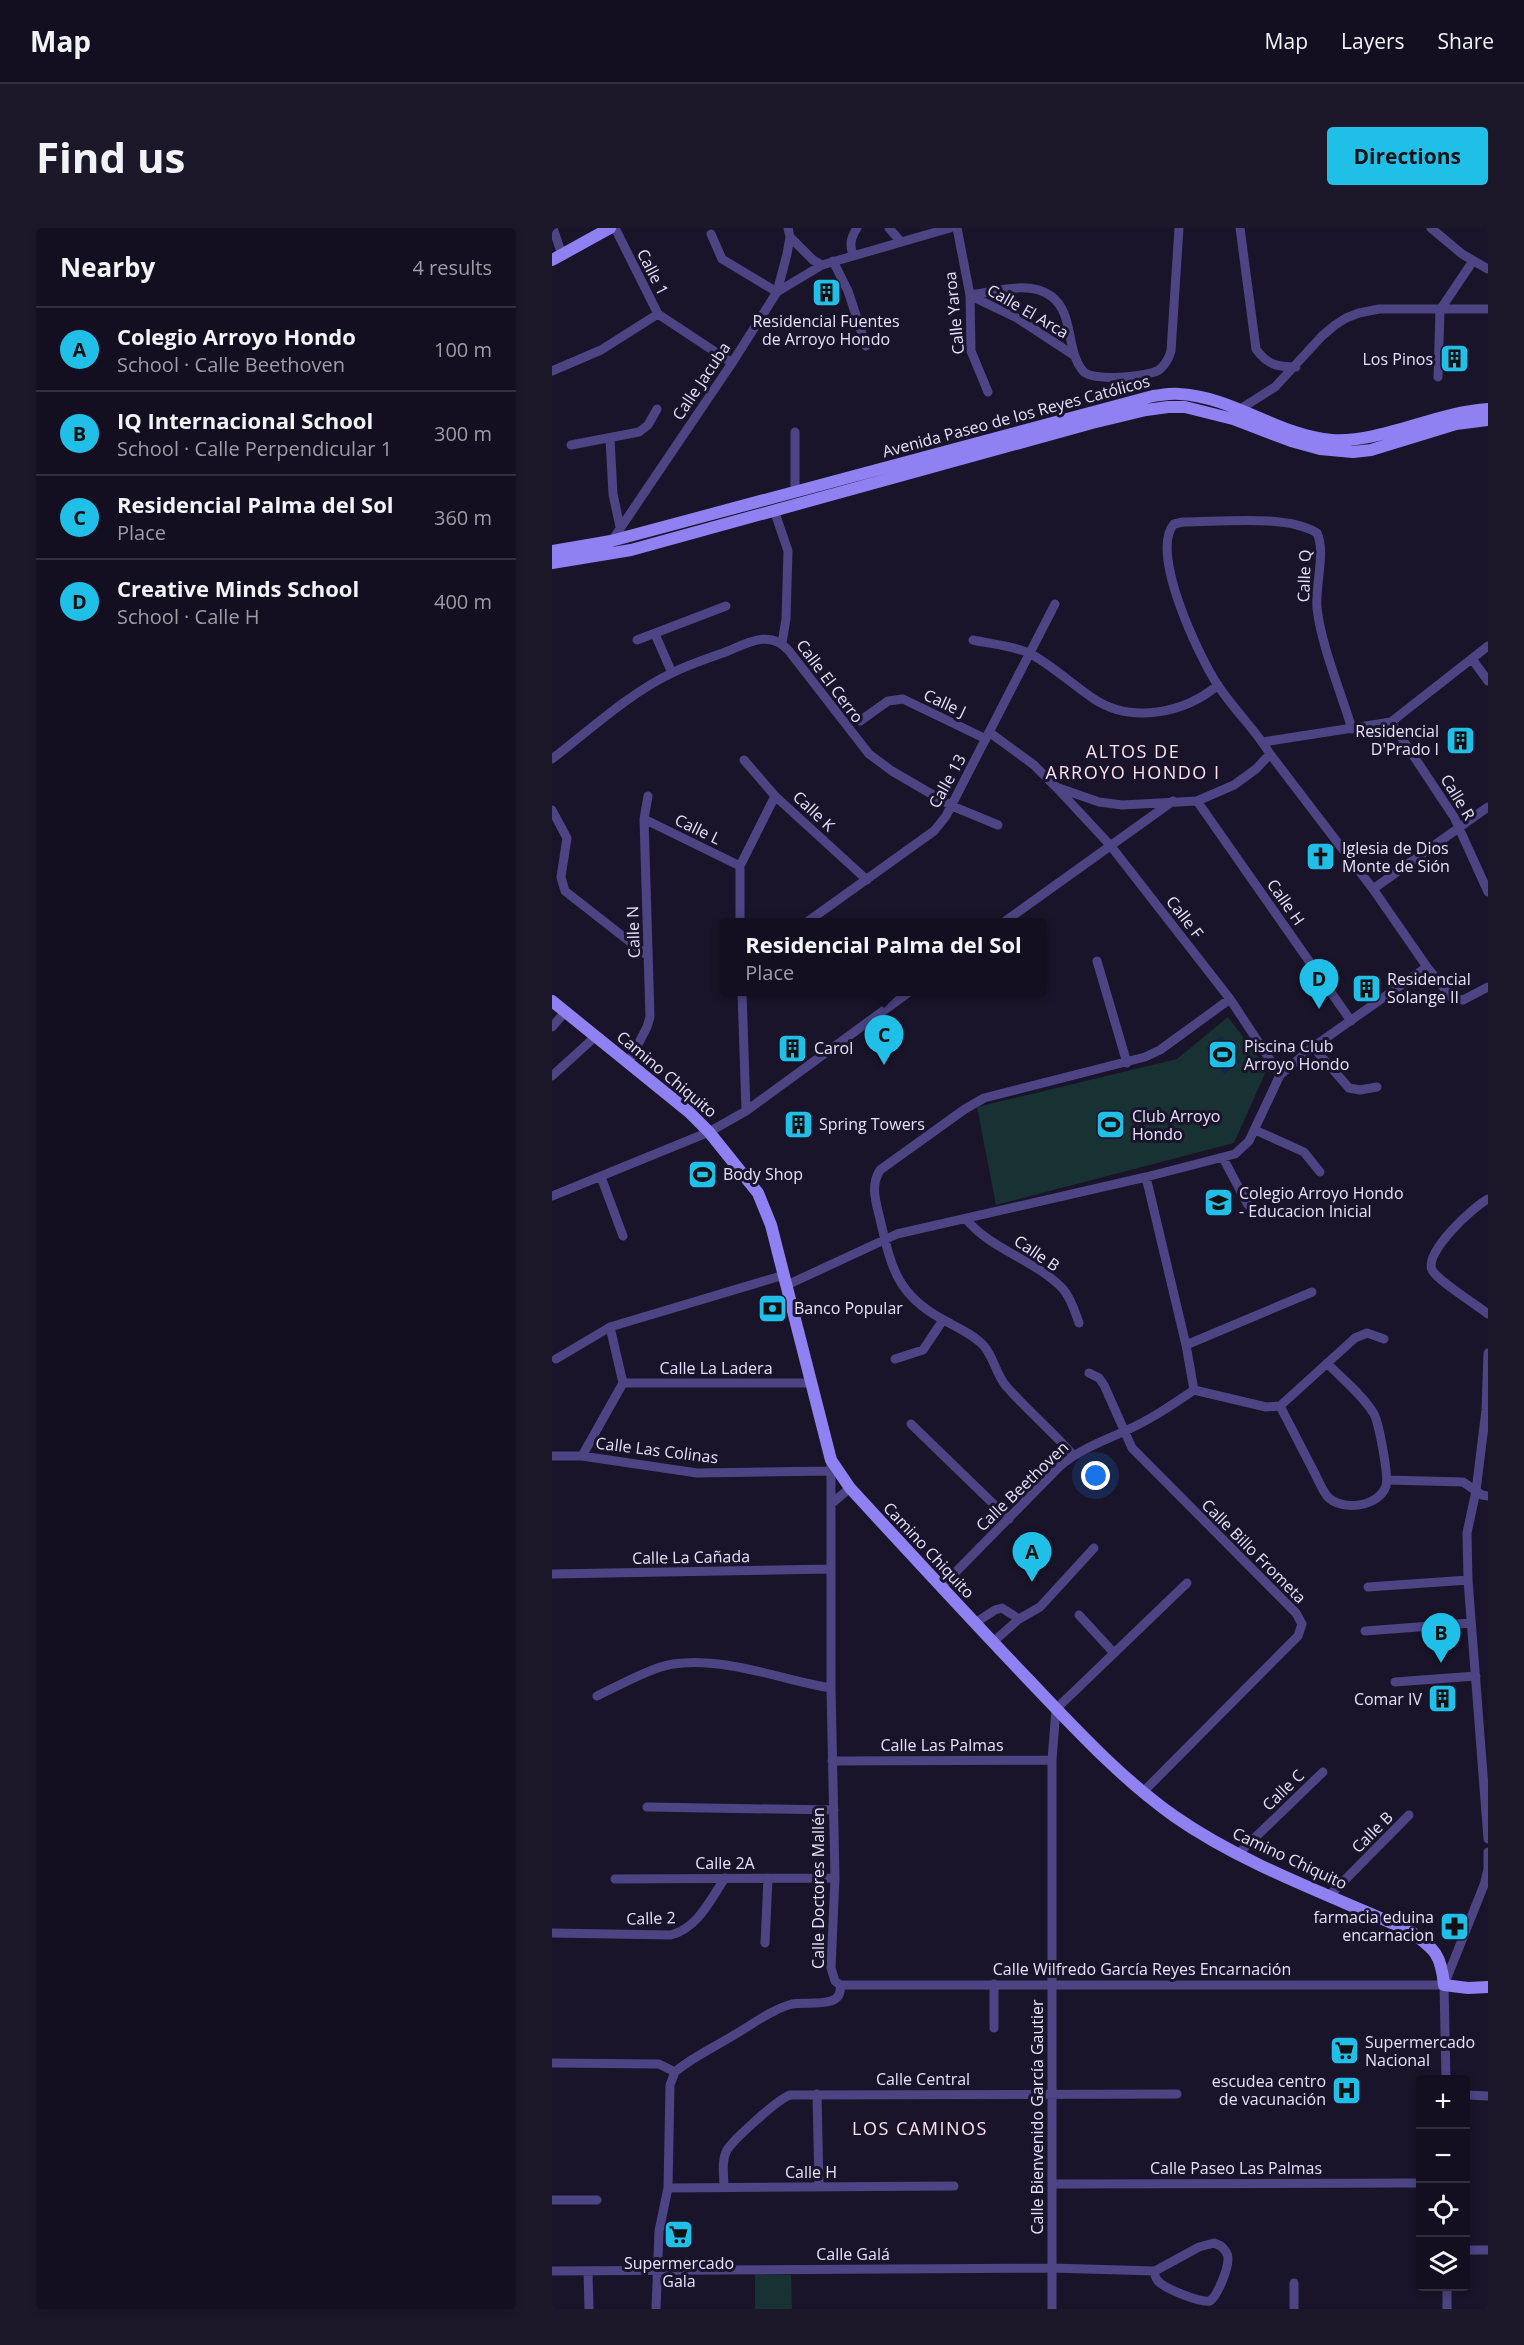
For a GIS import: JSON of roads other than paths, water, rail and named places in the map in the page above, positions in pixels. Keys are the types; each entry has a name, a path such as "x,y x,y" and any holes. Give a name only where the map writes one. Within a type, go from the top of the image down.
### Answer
{"main road":[{"path":"557,258 610,228"},
{"name":"Avenida Paseo de los Reyes Católicos","path":"552,563 603,556 774,510 818,492 1153,396 1179,393 1203,397 1300,444 1320,449 1353,452 1371,450 1456,424 1488,420"},
{"name":"Avenida Paseo de los Reyes Católicos","path":"1235,414 1306,435 1330,440 1352,441 1454,414 1488,409"},
{"name":"Avenida Paseo de los Reyes Católicos","path":"552,551 611,541 795,491 818,492"},
{"name":"Camino Chiquito","path":"552,1001 629,1062 709,1132 758,1193 771,1225 831,1466 850,1488 1056,1709 1143,1792 1176,1817 1238,1854 1410,1931 1433,1949 1442,1965 1444,1985"},
{"path":"1444,1985 1488,1988"}],"street":[{"path":"553,228 557,258"},
{"name":"Calle 1","path":"615,228 658,314 732,363"},
{"path":"853,255 850,246 851,237 856,228"},
{"path":"889,228 901,242"},
{"path":"711,234 722,259 777,292 822,265 950,228"},
{"name":"Calle Yaroa","path":"957,228 970,295 971,351 988,392"},
{"name":"Calle El Arca","path":"970,295 1025,288 1044,292 1052,297 1065,314 1075,356 1081,369 1087,375 1094,377 1144,375 1160,369 1168,360 1173,337 1179,228"},
{"path":"1240,228 1256,349 1269,363 1280,367 1296,367"},
{"path":"1431,228 1473,261 1488,269"},
{"path":"789,232 813,260 822,265"},
{"name":"Calle Jacuba","path":"603,556 777,292 789,232"},
{"path":"833,261 848,291 866,346"},
{"path":"1438,377 1440,310 1473,261"},
{"name":"Calle El Arca","path":"970,295 1017,318 1075,356"},
{"path":"1235,414 1269,392 1335,325 1359,313 1379,309 1488,309"},
{"path":"552,371 602,350 658,314"},
{"path":"571,445 639,432 648,425 657,409"},
{"path":"795,432 795,491"},
{"path":"610,439 613,494 620,527"},
{"path":"774,510 788,551 786,619 782,643"},
{"name":"Calle Q","path":"1218,685 1184,616 1168,559 1167,541 1172,527 1183,522 1281,522 1307,527 1317,533 1321,546 1317,608 1322,632 1352,729"},
{"name":"Calle 13","path":"813,918 934,831 952,806 1055,604"},
{"path":"637,640 726,606"},
{"path":"655,634 672,673"},
{"name":"Calle El Cerro","path":"552,759 641,691 672,673 752,642 774,639 782,643 869,754 892,771 952,806 998,825"},
{"path":"973,640 1029,653 1068,677 1095,700 1124,713 1156,713 1184,706 1218,685 1373,889 1426,967 1452,998 1463,1000 1488,987"},
{"path":"1263,742 1392,722 1488,646"},
{"path":"1472,659 1488,681"},
{"name":"Calle J","path":"860,721 888,701 903,699 987,735 1034,765 1056,787 1099,802 1122,805 1197,801 1234,785 1256,769 1270,754"},
{"name":"Calle R","path":"1392,722 1459,827 1488,892"},
{"name":"Calle K","path":"744,760 775,796 867,880"},
{"name":"Calle F","path":"1056,787 1110,845 1230,999 1280,1075"},
{"name":"Calle N","path":"629,1062 650,1017 644,819 648,796"},
{"path":"740,918 740,866 775,796"},
{"path":"1010,918 1173,801"},
{"name":"Calle H","path":"1197,801 1351,1021"},
{"path":"1373,889 1488,807"},
{"path":"552,810 567,838 561,877 563,888 570,896 648,956"},
{"name":"Calle L","path":"644,819 740,866"},
{"path":"1097,961 1127,1063"},
{"path":"556,1359 610,1327 785,1280 885,1238 1235,1154 1249,1141 1280,1075 1313,1047 1426,967"},
{"path":"742,996 747,1111"},
{"path":"553,1193 601,1177 709,1132 747,1111 904,996"},
{"path":"1073,1455 1007,1387 985,1346 915,1301 899,1283 874,1195 876,1176 880,1170 965,1109 996,1094 1127,1063 1160,1050 1230,999"},
{"path":"552,1027 565,1012"},
{"path":"552,1076 596,1036"},
{"path":"1313,1047 1349,1088 1360,1090 1377,1087"},
{"path":"1255,1130 1304,1152 1320,1172"},
{"path":"1223,1158 1248,1205"},
{"path":"601,1177 623,1236"},
{"path":"1146,1177 1186,1345 1194,1390 1266,1407 1280,1406 1359,1335 1371,1334 1384,1339"},
{"path":"1488,1199 1464,1217 1434,1254 1431,1262 1431,1268 1438,1278 1488,1314"},
{"name":"Calle B","path":"966,1219 981,1235 1061,1288 1068,1296 1079,1323"},
{"path":"1186,1345 1311,1292"},
{"path":"895,1359 923,1350 943,1320"},
{"path":"582,1456 623,1383 610,1327"},
{"path":"1488,1353 1486,1410 1476,1491 1467,1533 1468,1580 1476,1676 1484,1713 1488,1839"},
{"path":"1280,1406 1323,1490 1332,1500 1354,1505 1373,1501 1384,1490 1387,1480 1379,1429 1374,1415 1327,1364"},
{"name":"Calle Billo Frometa","path":"1089,1373 1099,1378 1104,1385 1132,1448 1296,1613 1302,1624 1298,1636 1143,1792"},
{"name":"Calle La Ladera","path":"623,1383 810,1383"},
{"name":"Calle Beethoven","path":"940,1587 1073,1455 1091,1444 1124,1432 1163,1412 1194,1390"},
{"path":"911,1424 1009,1519"},
{"name":"Calle Las Colinas","path":"552,1456 582,1456 697,1473 831,1466"},
{"name":"Calle Doctores Mallén","path":"675,2072 783,2007 804,2002 828,2002 840,1995 840,1985 835,1981 831,1968 835,1878 831,1688 831,1466"},
{"path":"1387,1480 1463,1482 1488,1496"},
{"path":"831,1503 850,1488"},
{"path":"993,1642 1019,1619 1040,1607 1094,1548"},
{"name":"Calle La Cañada","path":"552,1574 831,1569"},
{"path":"1368,1587 1468,1580"},
{"path":"1056,1709 1187,1583"},
{"path":"975,1623 1002,1608 1019,1619"},
{"path":"1079,1614 1114,1653"},
{"path":"1365,1631 1471,1623"},
{"path":"597,1695 661,1668 682,1663 727,1666 831,1688"},
{"path":"1395,1682 1476,1676"},
{"name":"Calle Bienvenido García Gautier","path":"1052,2309 1052,1760 1056,1709"},
{"name":"Calle Las Palmas","path":"832,1761 1052,1760"},
{"name":"Calle C","path":"1238,1854 1323,1772"},
{"path":"647,1807 834,1810"},
{"name":"Calle B","path":"1330,1895 1409,1815"},
{"path":"1446,2075 1444,1985 1484,1885 1488,1869 1488,1852"},
{"name":"Calle 2","path":"552,1933 671,1935 683,1932 694,1924 725,1878"},
{"path":"765,1943 768,1878"},
{"name":"Calle 2A","path":"615,1879 835,1878"},
{"name":"Calle Wilfredo García Reyes Encarnación","path":"840,1985 1052,1983 1444,1985"},
{"path":"994,1984 994,2028"},
{"path":"552,2063 659,2064 675,2072 670,2085 668,2188 658,2232 656,2309"},
{"name":"Calle Central","path":"724,2187 725,2157 733,2144 784,2097 797,2094 1177,2094"},
{"path":"817,2094 819,2186"},
{"path":"1470,2095 1488,2096"},
{"name":"Calle Paseo Las Palmas","path":"1052,2184 1416,2183"},
{"name":"Calle H","path":"668,2188 954,2186"},
{"path":"552,2200 597,2200"},
{"name":"Calle Galá","path":"552,2271 1051,2268 1155,2271 1206,2244 1221,2246 1228,2255 1217,2294 1210,2301 1200,2301 1162,2284 1155,2277 1155,2271"},
{"path":"1470,2250 1488,2250"},
{"path":"588,2271 589,2309"},
{"path":"1294,2283 1294,2309"},
{"path":"1447,2291 1447,2309"}],"water":[{"name":"Piscina Club Arroyo Hondo","path":"1222,1036 1240,1062 1224,1074 1205,1047"}],"place":[{"name":"Residencial Fuentes de Arroyo Hondo","path":"826,293"},
{"name":"Los Pinos","path":"1454,359"},
{"name":"Residencial D'Prado I","path":"1460,740"},
{"name":"Iglesia de Dios Monte de Sión","path":"1321,857"},
{"name":"Residencial Solange II","path":"1366,988"},
{"name":"Creative Minds School","path":"1319,1009"},
{"name":"Carol","path":"793,1048"},
{"name":"Piscina Club Arroyo Hondo","path":"1223,1055"},
{"name":"Residencial Palma del Sol","path":"884,1065"},
{"name":"Spring Towers","path":"798,1124"},
{"name":"Club Arroyo Hondo","path":"1111,1125"},
{"name":"Body Shop","path":"702,1174"},
{"name":"Colegio Arroyo Hondo - Educacion Inicial","path":"1218,1202"},
{"name":"Banco Popular","path":"773,1308"},
{"name":"Colegio Arroyo Hondo","path":"1032,1582"},
{"name":"IQ Internacional School","path":"1441,1663"},
{"name":"Comar IV","path":"1443,1699"},
{"name":"farmacia eduina encarnacion","path":"1455,1926"},
{"name":"Supermercado Nacional","path":"1344,2051"},
{"name":"escudea centro de vacunación","path":"1347,2090"},
{"name":"Supermercado Gala","path":"679,2235"}],"district":[{"name":"ALTOS DE ARROYO HONDO I","path":"1133,761"},
{"name":"LOS CAMINOS","path":"920,2128"}]}
